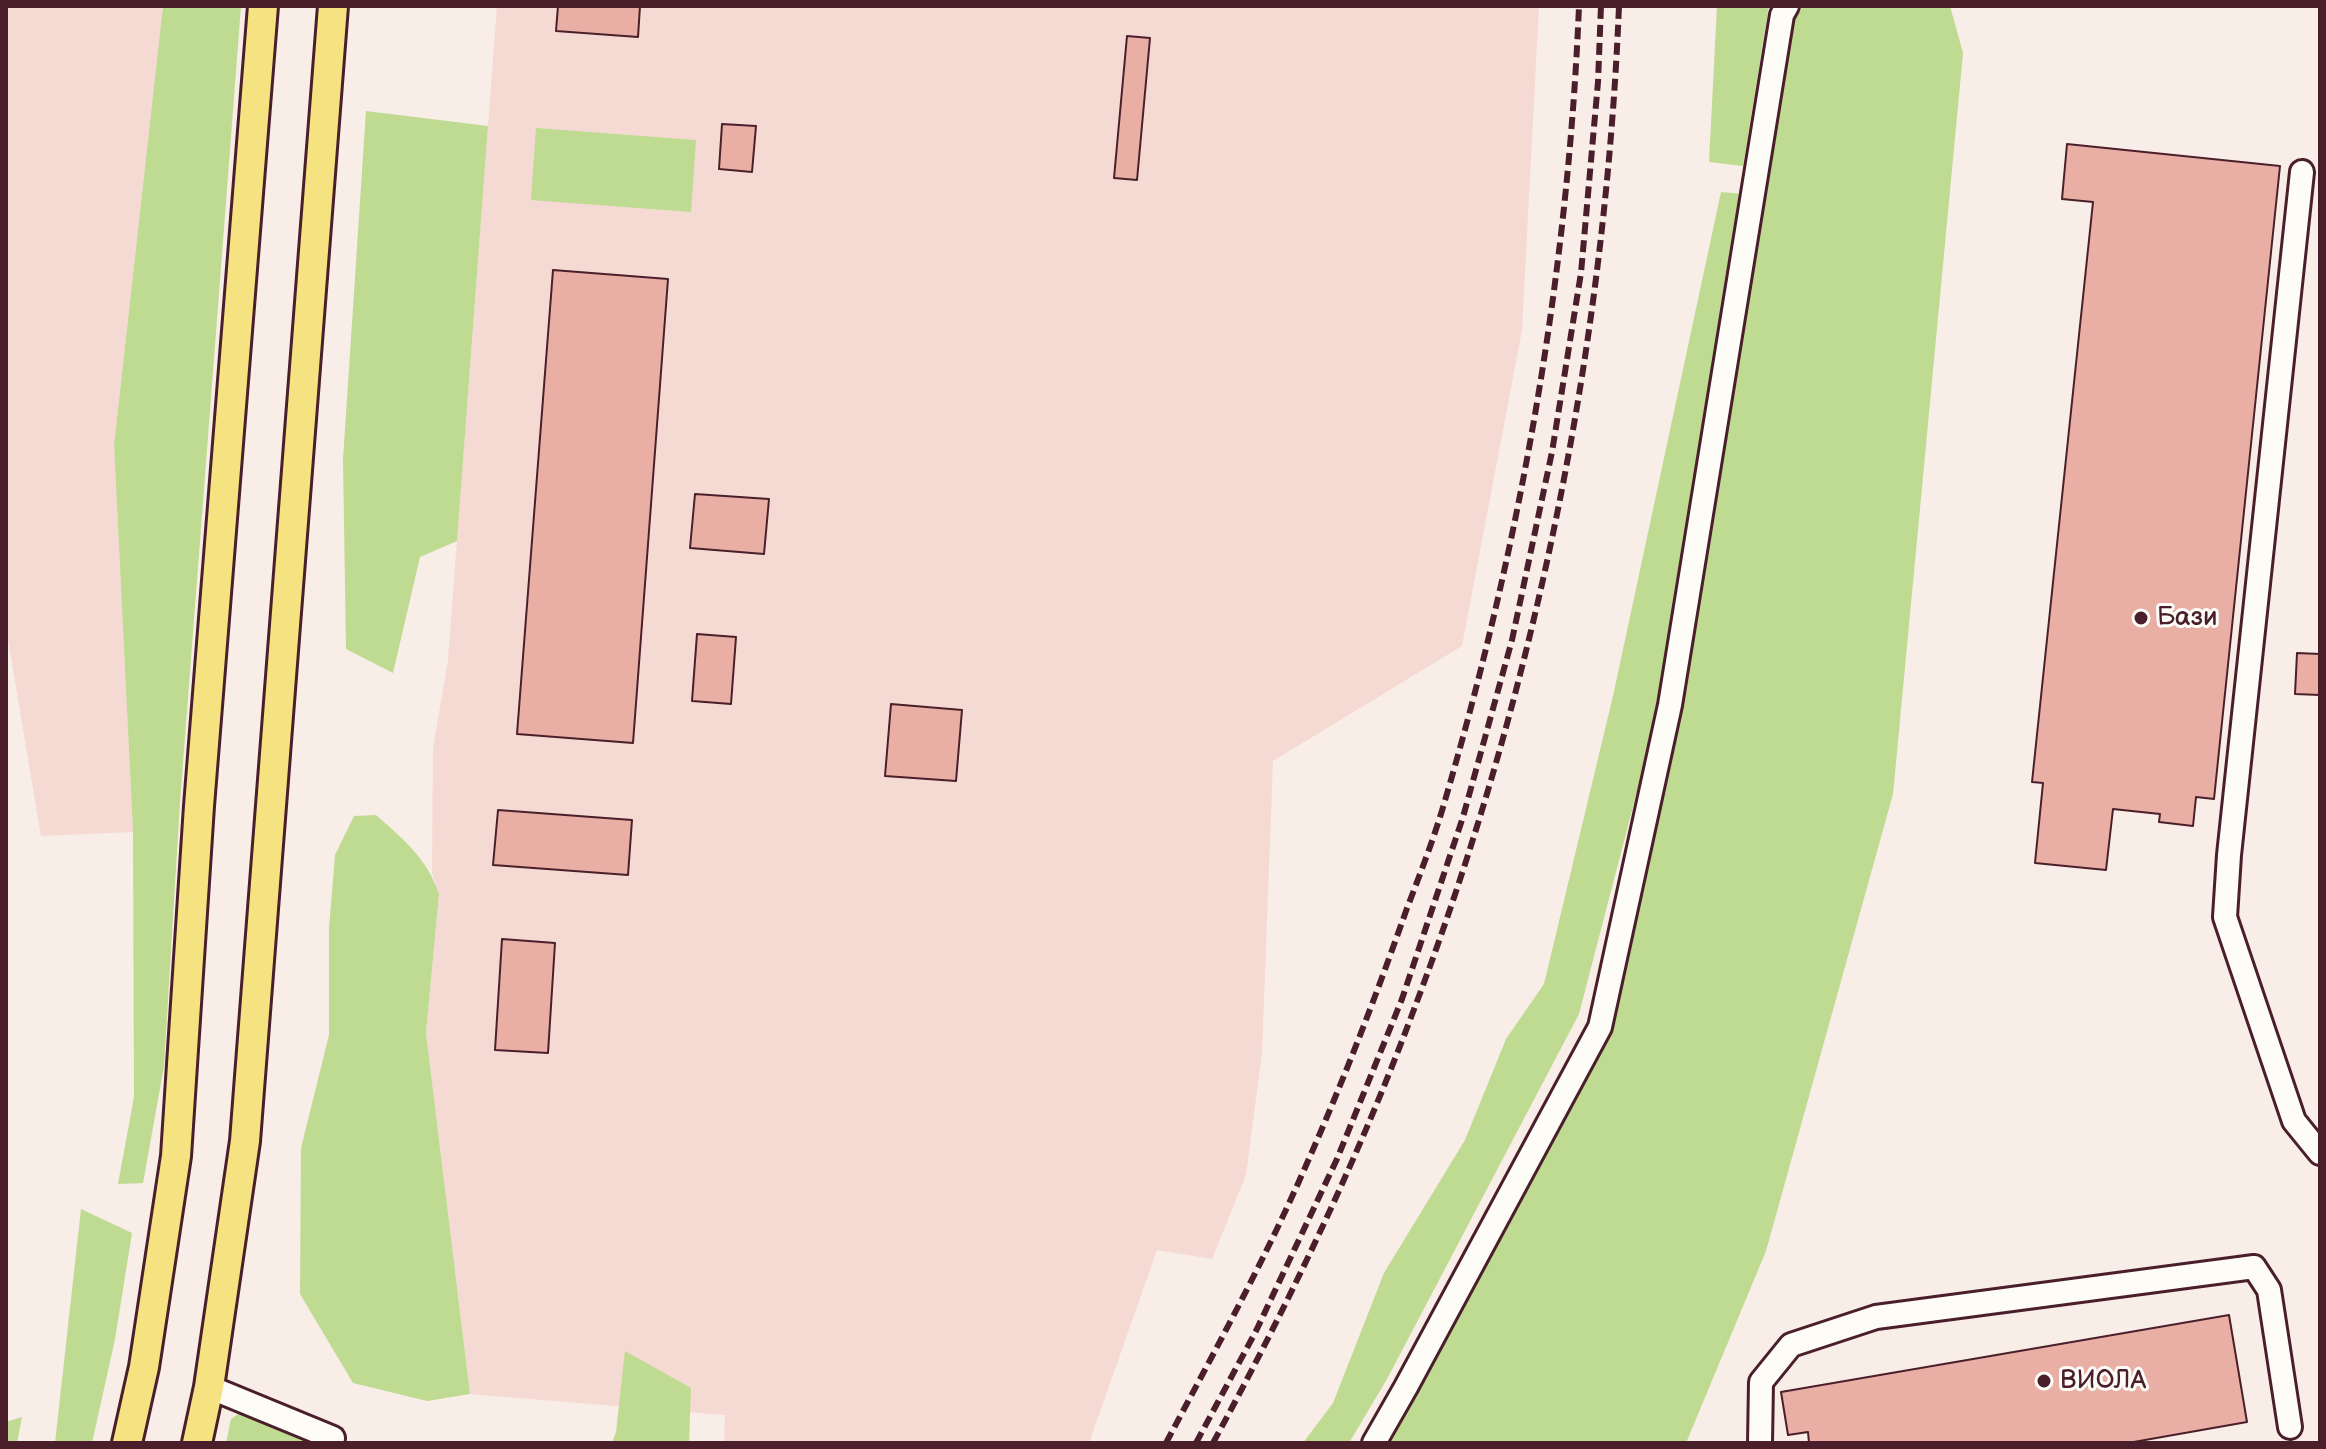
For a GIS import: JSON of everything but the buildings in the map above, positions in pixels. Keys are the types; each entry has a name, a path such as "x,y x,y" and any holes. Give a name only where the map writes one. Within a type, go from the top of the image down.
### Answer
{"main road":[{"path":"127,1443 144,1367 176,1156 199,806 263,6"},
{"path":"197,1443 209,1387 245,1141 333,6"}],"street":[{"path":"1374,1443 1600,1027 1670,705 1782,15 1787,6"},
{"path":"2302,172 2225,917 2294,1121 2320,1153"},
{"path":"1760,1443 1761,1382 1791,1345 1876,1317 2254,1267 2269,1290 2290,1427"},
{"path":"209,1387 333,1438 332,1443"}],"shaded area":[{"path":"6,6 163,6 114,445 133,832 41,836 6,628"},
{"path":"497,6 1539,6 1522,330 1462,646 1273,761 1262,1053 1246,1175 1212,1259 1157,1250 1089,1443 724,1443 725,1415 470,1394 426,1033 439,894 432,873 433,748 448,660"}],"green space":[{"path":"163,6 241,6 180,802 164,1066 143,1183 118,1184 134,1097 133,832 114,445"},
{"path":"1717,6 1769,6 1743,166 1709,162"},
{"path":"1803,6 1950,6 1963,53 1893,794 1766,1251 1686,1443 1387,1443 1613,1031 1677,707 1794,21"},
{"path":"366,111 488,126 457,541 420,557 393,673 346,649 343,459"},
{"path":"536,128 696,140 691,212 531,200"},
{"path":"1721,192 1743,194 1661,699 1579,1014 1387,1379 1349,1443 1303,1443 1333,1403 1384,1273 1465,1140 1506,1039 1544,984 1613,696"},
{"path":"376,815 421,860 439,894 426,1033 470,1394 427,1401 353,1383 300,1294 301,1148 329,1035 329,928 335,855 354,816"},
{"path":"81,1209 132,1233 115,1339 92,1443 55,1443"},
{"path":"625,1351 691,1388 689,1443 612,1443 616,1432"},
{"path":"241,1412 301,1430 308,1443 226,1443 231,1419"},
{"path":"22,1417 17,1443 6,1443 6,1422"}],"railway":[{"path":"1166,1443 1285,1213 1342,1080 1446,797 1497,603 1536,406 1564,206 1579,6"},
{"path":"1196,1443 1256,1331 1337,1159 1402,999 1463,817 1512,640 1552,452 1581,273 1598,82 1601,6"},
{"path":"1213,1443 1296,1282 1371,1116 1459,884 1496,762 1529,638 1557,513 1580,387 1598,260 1611,133 1619,6"}],"place":[{"name":"Бази","path":"2141,618"},
{"name":"ВИОЛА","path":"2044,1381"}]}
